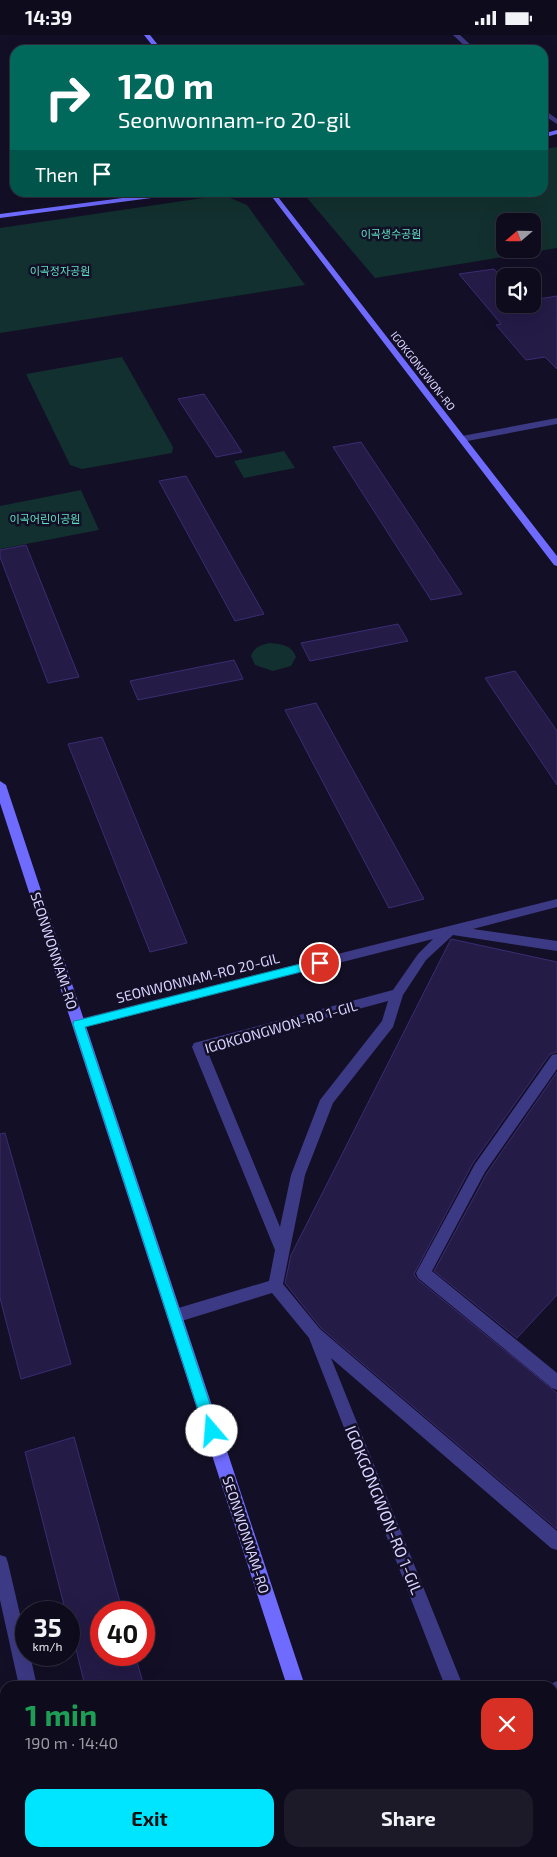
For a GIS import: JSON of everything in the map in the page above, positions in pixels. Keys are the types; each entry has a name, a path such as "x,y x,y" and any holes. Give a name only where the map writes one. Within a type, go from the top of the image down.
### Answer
{"main road":[{"path":"147,35 155,45"},
{"path":"0,216 144,197"},
{"name":"IGOKGONGWON-RO","path":"275,197 557,563"},
{"name":"SEONWONNAM-RO","path":"0,785 294,1681"}],"street":[{"path":"456,35 467,45"},
{"path":"462,439 557,421"},
{"name":"SEONWONNAM-RO 20-GIL","path":"79,1024 557,903"},
{"path":"174,1316 275,1287 298,1175 327,1100 388,1023 397,994 422,957 450,930 557,946"},
{"name":"IGOKGONGWON-RO 1-GIL","path":"282,1249 199,1047 397,994"},
{"path":"557,1059 480,1168 422,1273 557,1383"},
{"name":"IGOKGONGWON-RO 1-GIL","path":"275,1287 315,1335 557,1542"},
{"name":"IGOKGONGWON-RO 1-GIL","path":"315,1335 452,1681"},
{"path":"0,1563 27,1681"}],"green space":[{"name":"이곡생수공원","path":"557,147 557,248 541,251 541,213 496,213 496,258 375,278 306,197 548,197 548,148"},
{"name":"이곡정자공원","path":"209,197 228,197 247,205 305,285 0,333 0,228"},
{"path":"122,357 173,447 172,453 82,469 70,465 26,374"},
{"path":"284,451 295,468 244,478 234,461"},
{"name":"이곡어린이공원","path":"81,490 99,530 0,549 0,506"},
{"path":"270,643 282,645 292,650 296,657 291,666 273,671 255,665 251,656 254,650"}],"building":[{"path":"494,269 496,271 496,313 541,313 541,299 557,296 557,369 545,357 526,360 496,325 501,324 459,274"},
{"path":"204,394 242,452 216,457 178,399"},
{"path":"361,442 462,594 431,600 333,447"},
{"path":"186,476 264,614 235,621 159,481"},
{"path":"26,545 79,677 48,683 0,557 0,550"},
{"path":"398,624 408,641 310,661 301,643"},
{"path":"234,660 243,679 138,700 130,681"},
{"path":"515,671 557,731 557,785 485,678"},
{"path":"316,703 424,899 389,908 285,710"},
{"path":"102,737 187,943 150,952 68,744"},
{"path":"451,939 557,962 557,1052 550,1054 473,1163 414,1274 417,1279 557,1393 557,1529 321,1328 285,1283 291,1255"},
{"path":"557,1072 557,1295 517,1338 434,1271 487,1173"},
{"path":"5,1133 71,1364 21,1379 0,1298 0,1134"},
{"path":"74,1437 120,1601 90,1601 90,1666 138,1666 143,1681 84,1681 80,1666 80,1601 63,1601 25,1452"}],"route":[{"path":"212,1431 79,1024 320,963"}]}
